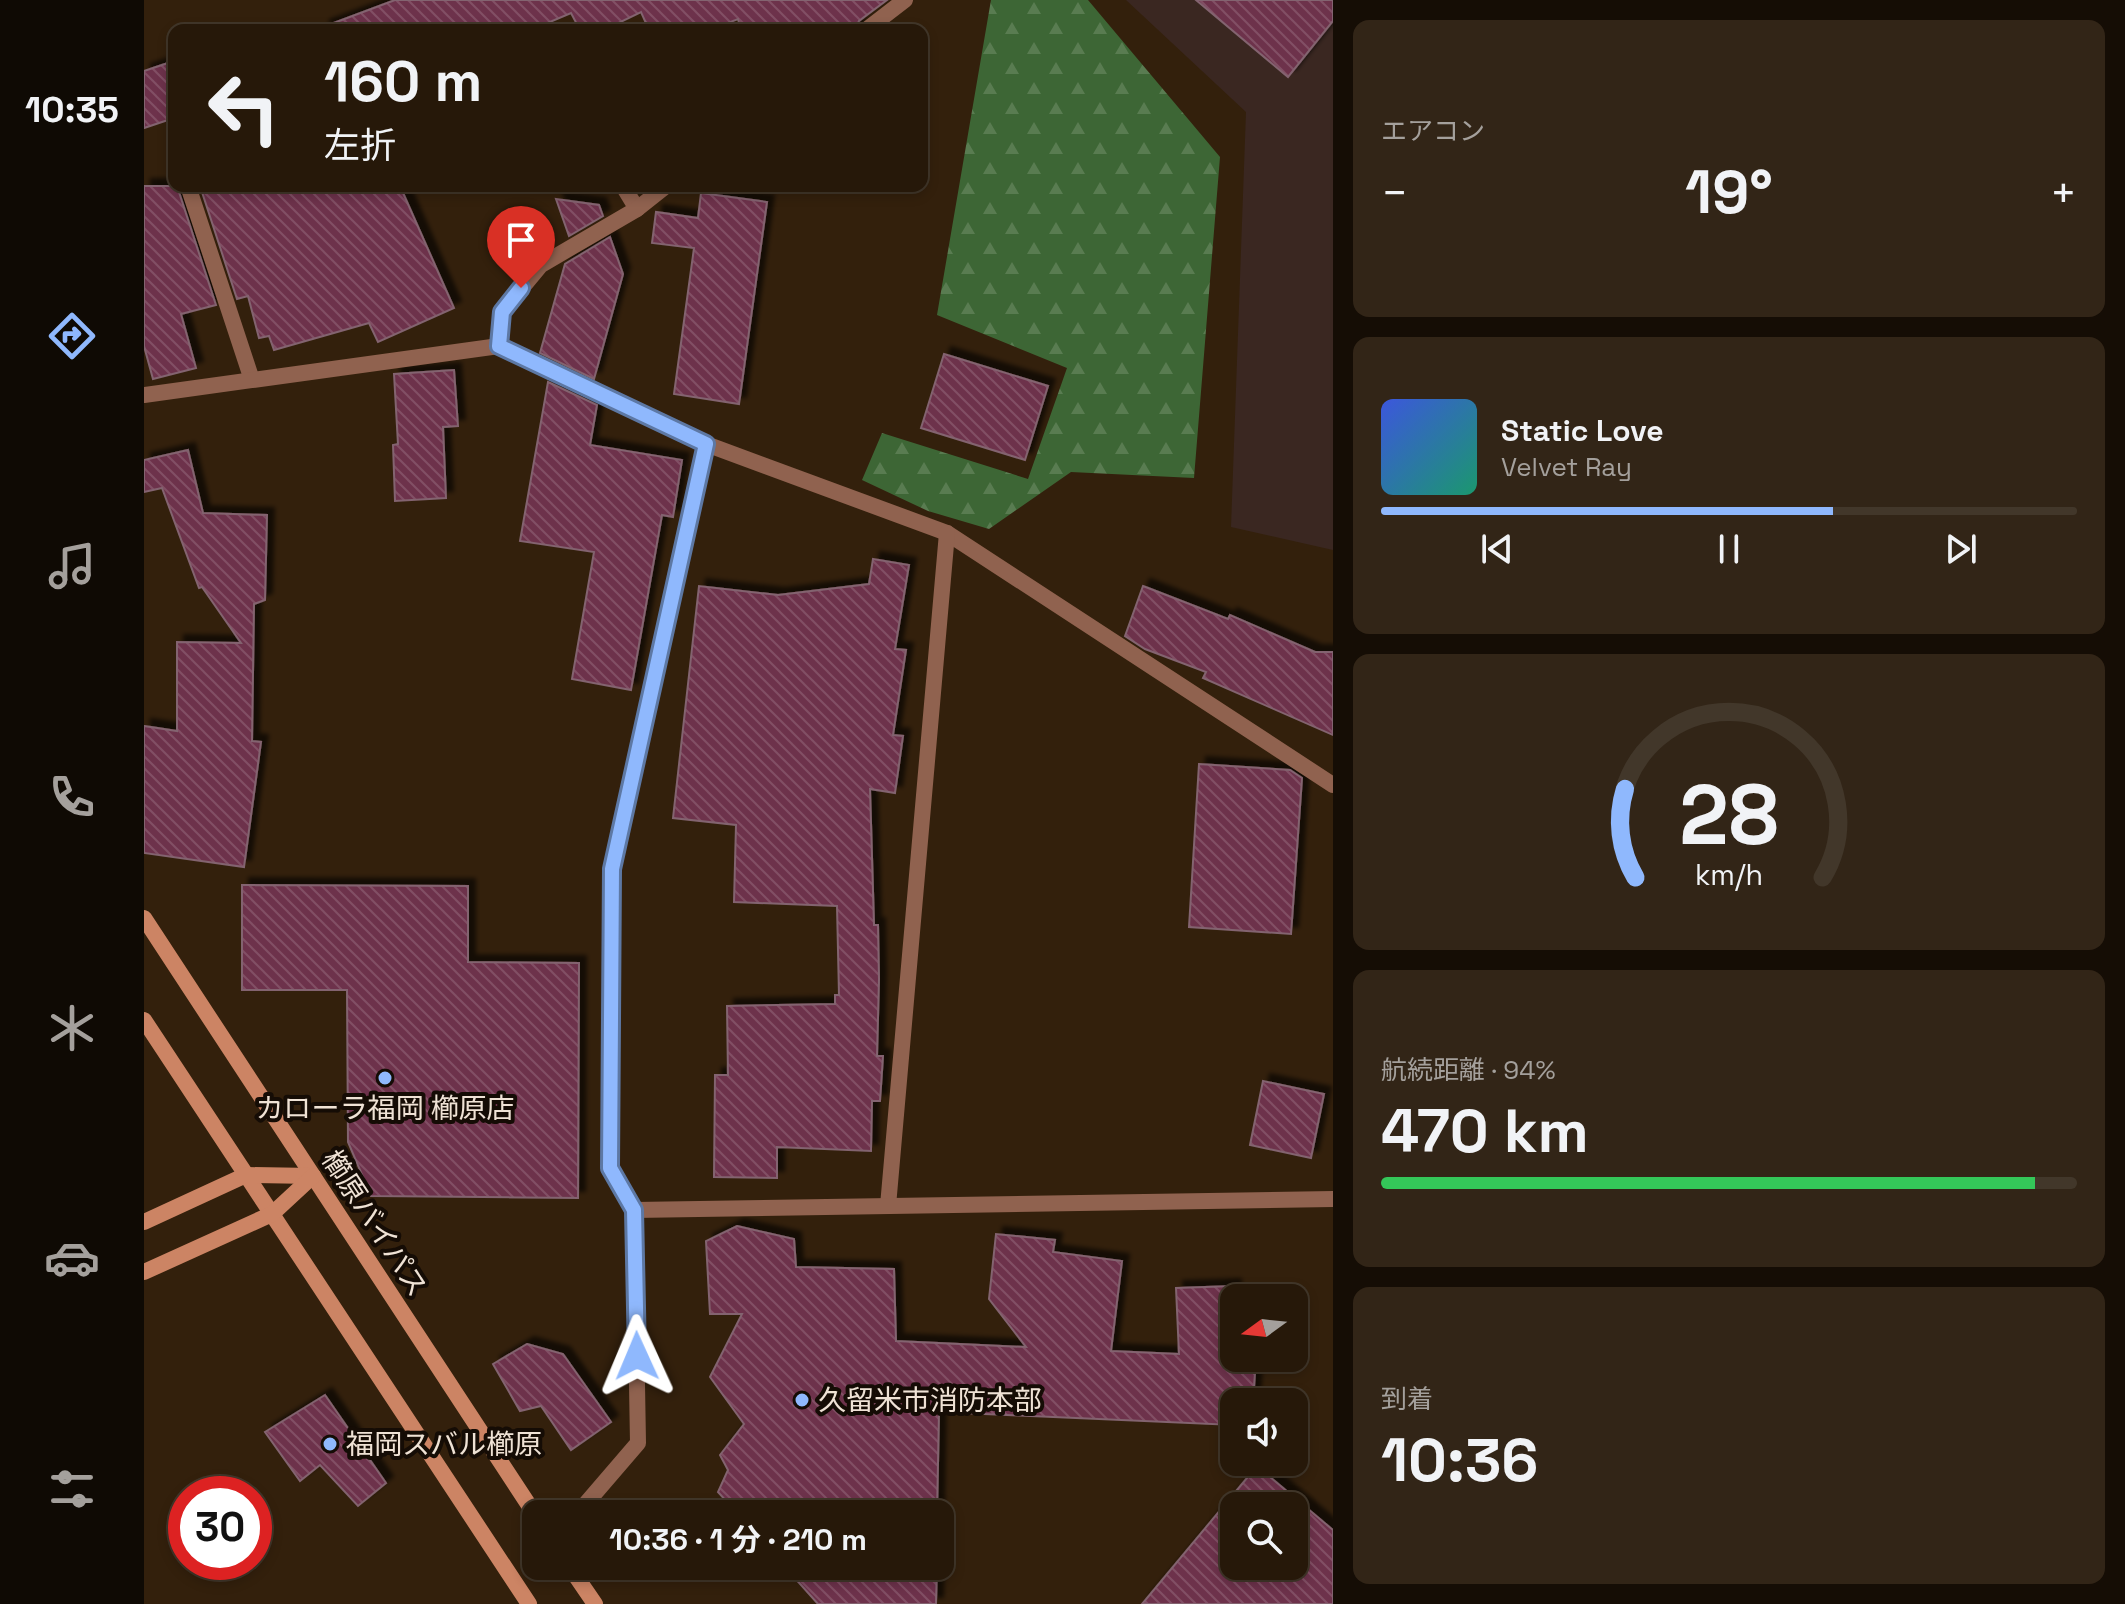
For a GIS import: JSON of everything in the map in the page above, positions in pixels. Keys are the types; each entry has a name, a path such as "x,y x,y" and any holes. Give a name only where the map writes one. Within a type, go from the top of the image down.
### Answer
{"street":[{"path":"874,24 905,0"},
{"path":"190,192 252,380"},
{"path":"627,192 637,209"},
{"path":"499,346 502,312 541,265 637,209 658,192"},
{"path":"144,395 499,346 706,444 947,533 1333,785"},
{"path":"589,1500 638,1443 634,1210 610,1168 612,869 706,444"},
{"path":"888,1206 947,533"},
{"name":"櫛原バイパス","path":"144,918 526,1500"},
{"path":"144,1020 529,1604"},
{"path":"144,1222 246,1175 313,1176"},
{"path":"144,1272 272,1214 313,1176"},
{"path":"634,1210 1333,1199"},
{"path":"579,1580 595,1604"}],"shaded area":[{"path":"1126,0 1333,0 1333,550 1231,527 1246,112"}],"green space":[{"path":"991,0 1088,0 1220,157 1194,478 1071,472 989,529 928,511 862,480 882,433 1028,479 1067,368 937,315"}],"building":[{"path":"395,0 887,0 858,24 739,24 738,19 725,24 646,24 641,12 616,24 577,24 571,13 545,24 331,24"},
{"path":"1196,0 1333,0 1333,21 1288,77"},
{"path":"168,63 168,120 144,128 144,71"},
{"path":"144,186 168,186 168,192 179,192 216,305 181,314 196,368 153,379 144,346"},
{"path":"202,192 403,192 454,308 378,342 369,323 274,350 269,336 259,338 248,296 237,299"},
{"path":"701,193 767,202 739,404 674,394 694,248 652,243 656,212 698,218"},
{"path":"556,199 599,205 603,216 569,236"},
{"path":"610,237 623,274 594,379 540,353 565,264"},
{"path":"944,354 1048,386 1025,460 921,428"},
{"path":"454,370 458,426 443,427 446,498 395,501 393,445 398,444 394,374"},
{"path":"548,382 597,405 590,445 682,460 673,517 662,515 631,690 572,679 594,552 520,541"},
{"path":"188,450 203,513 267,515 265,600 254,604 252,741 261,742 244,867 144,853 144,726 177,731 177,642 241,643 202,587 199,588 162,488 144,492 144,460"},
{"path":"873,559 909,565 895,649 906,650 893,735 903,736 895,793 870,789 874,925 878,925 877,1056 883,1056 880,1101 872,1101 871,1151 777,1147 777,1178 714,1177 715,1075 728,1075 727,1006 835,1004 835,995 839,995 837,906 734,902 736,825 673,818 699,586 778,595 869,584"},
{"path":"1143,586 1228,619 1230,615 1315,652 1333,652 1333,735 1203,678 1206,672 1145,649 1125,636"},
{"path":"1199,764 1290,770 1302,778 1291,934 1189,927"},
{"path":"242,885 468,886 468,962 579,963 578,1198 371,1196 348,1142 347,990 242,990"},
{"path":"1263,1081 1324,1094 1311,1158 1250,1145"},
{"path":"737,1226 794,1239 796,1267 894,1269 896,1341 1026,1347 989,1299 996,1234 1055,1240 1053,1252 1122,1261 1111,1351 1179,1354 1176,1288 1220,1286 1220,1372 1255,1372 1254,1388 1220,1388 1220,1424 939,1412 937,1500 725,1500 718,1492 728,1470 720,1455 744,1424 710,1377 742,1314 710,1314 706,1241"},
{"path":"527,1344 563,1354 611,1422 571,1450 541,1406 520,1411 493,1364"},
{"path":"325,1395 386,1483 358,1506 320,1465 300,1481 265,1432"},
{"path":"1249,1476 1269,1476 1288,1492 1235,1492"},
{"path":"1308,1509 1333,1530 1333,1604 1142,1604 1220,1510 1220,1580 1308,1580"},
{"path":"797,1580 937,1580 936,1604 818,1604"}],"place":[{"name":"カローラ福岡 櫛原店","path":"385,1078"},
{"name":"久留米市消防本部","path":"802,1400"},
{"name":"福岡スバル櫛原","path":"330,1444"}],"route":[{"path":"521,288 502,312 499,346 706,444 612,869 610,1168 634,1210 637,1356"}]}
